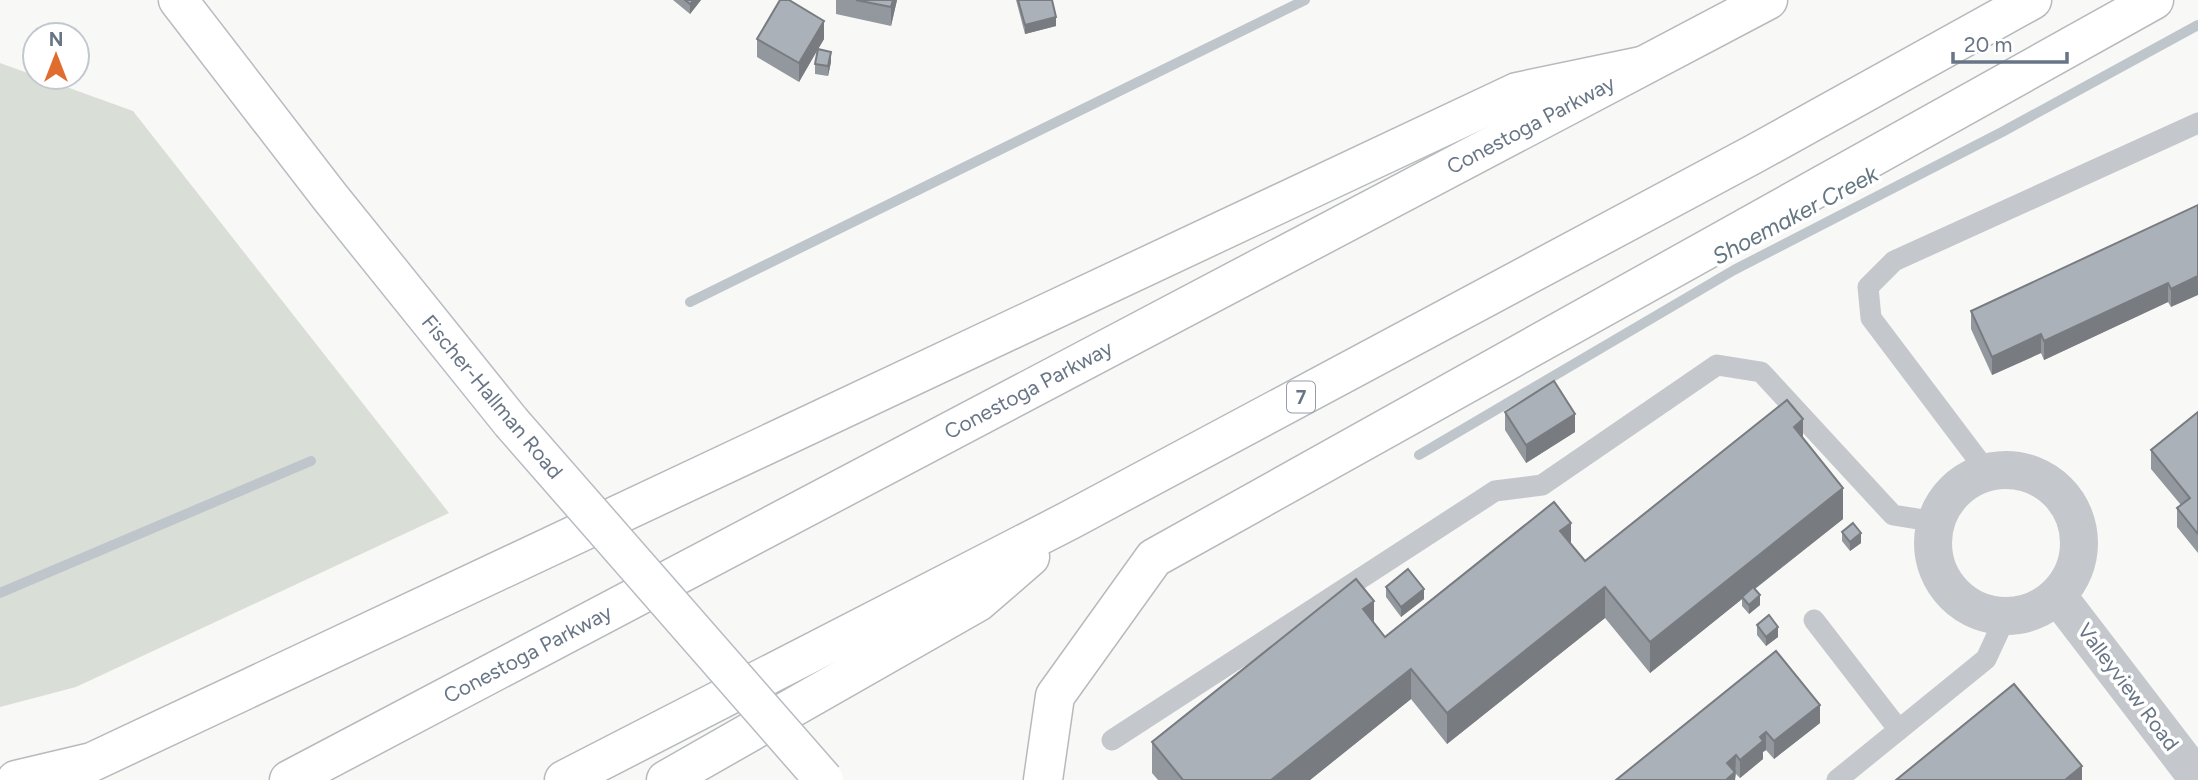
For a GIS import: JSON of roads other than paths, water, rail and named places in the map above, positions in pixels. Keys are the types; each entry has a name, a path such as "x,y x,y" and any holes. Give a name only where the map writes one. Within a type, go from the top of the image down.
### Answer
{"main road":[{"name":"Fischer-Hallman Road","path":"178,0 321,186 511,422 824,780"},
{"name":"Conestoga Parkway","path":"289,780 1768,0"},
{"name":"7","path":"564,780 1070,520 1754,154 2032,0"},
{"path":"1043,780 1055,696 1154,558 2154,0"},
{"path":"16,780 92,762 1517,92 1641,66"},
{"path":"666,780 978,602 1070,520"}],"street":[{"path":"2012,470 2035,476 2055,488 2070,507 2078,529 2079,553 2072,576 2057,595 2042,607 2006,616 1983,612 1963,602 1947,587 1937,567 1933,545 1936,522 1947,500 1965,483 1988,472 2012,470"},
{"name":"Valleyview Road","path":"2057,595 2198,779"}],"lane":[{"path":"1988,472 1871,318 1868,287 1894,261 2198,123"},
{"path":"1112,740 1495,491 1542,485 1717,365 1761,372 1893,515 1936,522"},
{"path":"1837,780 1986,659 2006,616"},
{"path":"1814,620 1899,730"}],"waterway":[{"path":"690,302 1305,0"},
{"name":"Shoemaker Creek","path":"1419,455 1734,270 2002,132 2198,25"},
{"path":"0,593 311,461"}]}
